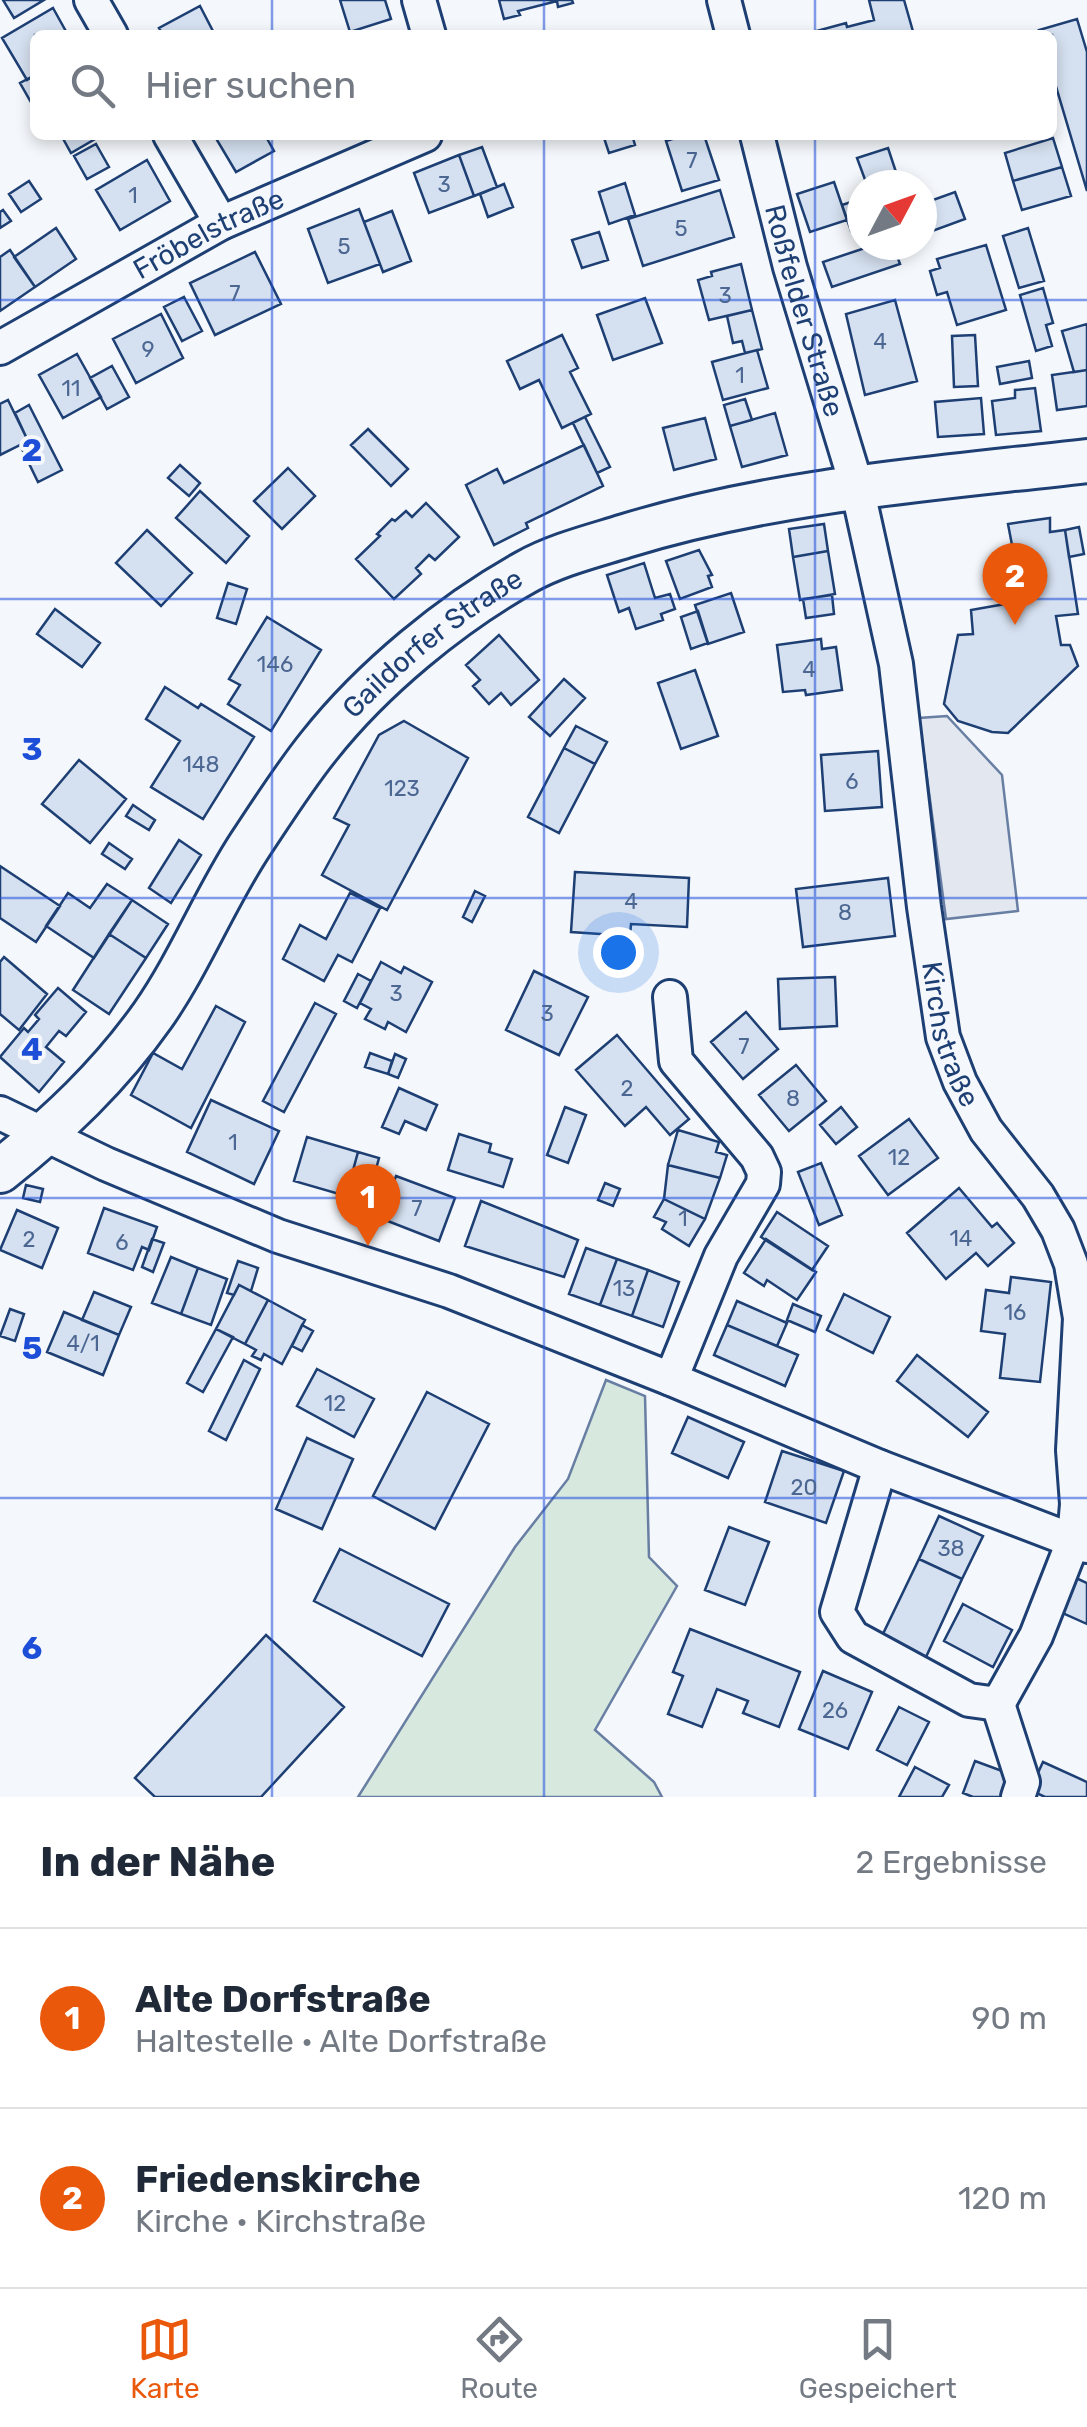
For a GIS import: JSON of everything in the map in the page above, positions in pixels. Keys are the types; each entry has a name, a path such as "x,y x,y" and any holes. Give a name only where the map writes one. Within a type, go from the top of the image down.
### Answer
{"main road":[{"name":"Gaildorfer Straße","path":"0,1171 46,1135 100,1082 154,1014 248,849 320,744 404,658 454,618 528,570 682,518 857,487 1087,462"}],"street":[{"path":"90,0 108,30"},
{"path":"419,0 428,30"},
{"path":"724,0 732,30"},
{"path":"173,140 221,223"},
{"name":"Fröbelstraße","path":"0,348 221,223 414,140"},
{"name":"Roßfelder Straße","path":"758,140 790,267 857,487"},
{"name":"Kirchstraße","path":"857,487 896,664 943,1037 960,1082 986,1130 1038,1196 1079,1265 1074,1450 1080,1542 1036,1636 998,1704"},
{"path":"670,997 676,1060 757,1157 764,1172 758,1196 721,1256 671,1379"},
{"path":"0,1113 278,1236 449,1291 880,1467 1080,1542"},
{"path":"880,1467 837,1612 853,1638 969,1700 998,1704 1024,1782 1018,1797"}],"shaded area":[{"path":"947,716 1002,775 1018,911 946,919 919,718"},
{"path":"606,1380 645,1396 649,1557 677,1586 595,1730 654,1782 662,1797 358,1797 515,1547 568,1479"}],"building":[{"path":"3,0 44,0 14,18"},
{"path":"340,0 385,0 391,19 349,30"},
{"path":"499,0 572,0 573,3 558,7 557,1 518,11 520,15 504,19"},
{"path":"869,0 904,0 913,30 820,30 846,23 847,27 874,20"},
{"path":"200,6 212,30 160,30"},
{"path":"53,8 65,30 30,30 27,80 2,38"},
{"path":"1077,19 1087,52 1087,191 1057,90 1057,30 1039,30"},
{"path":"30,78 30,100 20,83"},
{"path":"64,140 93,140 71,153"},
{"path":"217,140 268,140 274,151 236,172"},
{"path":"605,140 634,140 635,145 609,153"},
{"path":"706,140 719,180 682,191 666,141"},
{"path":"1054,140 1062,167 1013,181 1005,153"},
{"path":"96,144 109,167 87,179 74,156"},
{"path":"482,147 497,187 474,196 459,155"},
{"path":"888,148 895,170 861,170 857,158"},
{"path":"459,155 474,196 429,213 414,173"},
{"path":"147,160 170,201 120,230 96,190"},
{"path":"1062,167 1071,196 1022,210 1013,181"},
{"path":"29,181 41,199 21,212 9,194"},
{"path":"834,182 847,220 810,232 797,194"},
{"path":"625,183 635,215 609,224 599,192"},
{"path":"504,184 513,207 488,217 480,194"},
{"path":"720,190 734,237 643,266 628,219"},
{"path":"955,192 965,219 937,229 937,199"},
{"path":"359,209 380,264 328,283 308,229"},
{"path":"3,210 11,221 0,228 0,212"},
{"path":"392,211 411,261 383,272 364,222"},
{"path":"56,228 76,259 35,287 14,257"},
{"path":"1028,228 1044,281 1019,288 1003,236"},
{"path":"599,232 608,260 582,268 572,240"},
{"path":"986,245 1006,310 957,325 947,292 937,295 930,271 940,268 937,259"},
{"path":"10,250 35,287 0,311 0,257"},
{"path":"255,252 281,304 215,335 190,283"},
{"path":"847,254 847,260 899,260 900,264 832,287 823,262"},
{"path":"741,264 752,310 709,320 698,280"},
{"path":"1043,288 1053,323 1046,325 1052,346 1036,351 1020,295"},
{"path":"184,297 202,331 182,341 164,307"},
{"path":"645,298 662,343 613,360 597,315"},
{"path":"895,300 917,381 865,395 846,314"},
{"path":"752,310 762,349 745,353 742,341 733,343 727,316"},
{"path":"161,314 183,358 136,383 113,339"},
{"path":"1087,324 1087,370 1074,372 1062,331"},
{"path":"562,335 578,368 570,372 591,414 562,428 539,380 520,389 507,361"},
{"path":"975,335 978,386 954,387 952,336"},
{"path":"757,350 768,388 723,400 712,362"},
{"path":"77,354 101,397 63,418 39,375"},
{"path":"1029,361 1032,378 1000,384 997,367"},
{"path":"112,366 129,397 107,409 90,378"},
{"path":"1087,370 1087,406 1057,410 1052,375"},
{"path":"1035,388 1041,431 996,435 992,401 1015,398 1015,390"},
{"path":"981,398 984,434 938,437 935,402"},
{"path":"745,399 752,420 730,426 724,405"},
{"path":"8,400 28,441 0,455 0,404"},
{"path":"29,405 62,470 38,482 20,445 28,441 15,413"},
{"path":"775,413 787,455 742,467 730,426"},
{"path":"585,417 610,467 597,473 573,423"},
{"path":"705,418 716,459 674,470 663,428"},
{"path":"368,429 408,469 391,486 351,445"},
{"path":"584,445 603,486 526,523 528,528 494,545 466,485 497,469 504,483"},
{"path":"180,465 200,483 189,496 168,478"},
{"path":"288,468 315,496 282,529 254,501"},
{"path":"200,491 249,536 226,563 176,518"},
{"path":"426,503 459,537 435,560 429,555 416,568 421,574 394,599 356,559 392,519 395,521 406,511 412,517"},
{"path":"1050,518 1050,532 1065,530 1078,614 1056,616 1061,645 1070,645 1078,666 1008,733 958,721 944,704 958,635 973,634 971,610 1005,604 1030,587 1029,569 1020,570 1019,545 1012,545 1008,524"},
{"path":"824,524 828,551 793,557 789,529"},
{"path":"1079,527 1084,554 1069,557 1065,530"},
{"path":"147,530 192,573 161,606 116,563"},
{"path":"699,550 712,575 708,576 712,587 680,599 666,561"},
{"path":"828,551 835,594 800,600 793,557"},
{"path":"644,563 655,598 670,594 675,609 661,614 663,620 636,629 629,608 619,612 607,575"},
{"path":"228,583 247,589 236,624 217,618"},
{"path":"731,593 744,632 708,644 695,605"},
{"path":"832,595 834,614 806,618 803,599"},
{"path":"55,609 100,643 82,667 37,634"},
{"path":"698,611 708,643 691,649 681,617"},
{"path":"267,617 321,650 271,731 228,704 240,685 229,679"},
{"path":"499,635 539,680 511,705 501,693 489,704 473,686 480,680 466,665"},
{"path":"821,639 822,649 836,647 842,690 806,695 805,690 783,692 777,645"},
{"path":"695,670 718,736 681,749 658,683"},
{"path":"564,679 585,698 550,736 529,717"},
{"path":"165,687 254,737 203,819 151,787 180,741 146,719"},
{"path":"404,721 468,758 387,910 322,875 349,825 334,818 379,735"},
{"path":"576,726 607,742 595,764 564,748"},
{"path":"564,748 595,764 559,833 528,817"},
{"path":"878,751 882,807 825,811 821,755"},
{"path":"79,760 126,799 90,843 42,804"},
{"path":"133,805 155,820 149,830 126,816"},
{"path":"179,840 201,855 171,903 149,888"},
{"path":"109,843 132,859 125,869 102,854"},
{"path":"0,866 60,906 36,942 0,918"},
{"path":"575,872 689,878 687,927 631,924 630,936 571,932"},
{"path":"888,878 895,936 803,947 796,889"},
{"path":"107,884 132,900 94,958 46,926 68,893 90,908"},
{"path":"475,891 485,896 472,922 463,917"},
{"path":"350,893 380,908 352,962 338,955 324,981 283,959 300,925 326,939"},
{"path":"132,900 168,924 146,958 109,934"},
{"path":"109,934 146,958 109,1014 73,990"},
{"path":"4,957 47,994 19,1030 0,1014 0,962"},
{"path":"381,962 401,973 404,967 432,982 406,1032 388,1022 385,1029 365,1019 371,1009 360,1003"},
{"path":"534,971 588,997 559,1055 506,1030"},
{"path":"358,974 371,981 357,1008 344,1001"},
{"path":"835,977 837,1026 780,1029 778,979"},
{"path":"58,988 86,1012 66,1036 59,1031 46,1047 64,1062 39,1092 0,1057 24,1028 28,1032 39,1019 35,1015"},
{"path":"315,1003 336,1014 284,1112 263,1101"},
{"path":"216,1006 245,1022 191,1128 131,1095 153,1053 182,1069"},
{"path":"746,1012 778,1049 743,1079 711,1042"},
{"path":"617,1035 689,1119 670,1135 646,1107 625,1126 576,1070"},
{"path":"370,1053 392,1061 388,1074 365,1067"},
{"path":"395,1054 406,1059 398,1078 388,1074"},
{"path":"796,1065 826,1101 789,1131 759,1095"},
{"path":"399,1088 437,1105 426,1130 405,1121 399,1134 382,1127"},
{"path":"211,1100 279,1131 254,1184 187,1152"},
{"path":"565,1107 586,1115 568,1163 547,1155"},
{"path":"841,1107 857,1127 836,1144 820,1125"},
{"path":"909,1119 938,1158 888,1195 859,1156"},
{"path":"678,1130 719,1142 716,1152 727,1155 720,1178 668,1165"},
{"path":"459,1134 491,1144 489,1152 512,1159 503,1187 448,1170"},
{"path":"307,1137 358,1152 346,1196 294,1181"},
{"path":"358,1152 379,1158 367,1202 346,1196"},
{"path":"821,1163 842,1215 819,1225 798,1172"},
{"path":"668,1165 720,1178 705,1219 664,1199"},
{"path":"396,1176 455,1198 439,1241 380,1218"},
{"path":"605,1183 620,1189 613,1206 598,1200"},
{"path":"26,1185 43,1189 40,1202 23,1198"},
{"path":"959,1188 992,1227 997,1223 1014,1243 988,1266 976,1253 946,1279 907,1233"},
{"path":"664,1199 705,1219 689,1246 662,1229 666,1222 654,1217"},
{"path":"481,1201 578,1240 564,1277 465,1246"},
{"path":"104,1208 157,1227 149,1250 142,1247 133,1270 88,1253"},
{"path":"17,1210 58,1228 42,1268 0,1250"},
{"path":"777,1212 828,1246 812,1270 761,1237"},
{"path":"152,1239 164,1243 153,1272 142,1267"},
{"path":"766,1239 816,1272 797,1300 767,1280 764,1286 744,1273"},
{"path":"586,1248 617,1259 600,1305 569,1294"},
{"path":"171,1257 198,1268 181,1314 152,1303"},
{"path":"617,1259 648,1270 632,1316 600,1305"},
{"path":"238,1261 258,1268 251,1291 239,1285 234,1295 227,1293"},
{"path":"198,1268 227,1279 211,1325 181,1314"},
{"path":"648,1270 679,1282 663,1327 632,1316"},
{"path":"1011,1277 1051,1282 1040,1382 1000,1378 1005,1334 981,1331 986,1290 1009,1293"},
{"path":"239,1285 268,1300 245,1344 216,1329"},
{"path":"94,1292 131,1307 119,1335 82,1320"},
{"path":"844,1294 890,1317 873,1353 827,1330"},
{"path":"268,1300 305,1320 282,1364 264,1354 261,1360 252,1356 256,1350 245,1344"},
{"path":"737,1301 787,1323 777,1346 727,1325"},
{"path":"793,1304 821,1316 815,1332 787,1320"},
{"path":"10,1309 24,1314 15,1341 0,1336"},
{"path":"64,1312 119,1335 103,1375 47,1352"},
{"path":"302,1325 313,1331 302,1351 292,1346"},
{"path":"727,1325 798,1355 785,1386 714,1355"},
{"path":"216,1329 233,1337 203,1392 187,1383"},
{"path":"917,1355 988,1412 968,1437 897,1381"},
{"path":"244,1360 260,1369 226,1440 209,1431"},
{"path":"317,1369 374,1399 354,1437 297,1406"},
{"path":"427,1392 489,1424 435,1529 373,1496"},
{"path":"688,1417 744,1442 728,1478 672,1453"},
{"path":"307,1438 353,1459 322,1529 276,1509"},
{"path":"782,1451 844,1471 826,1523 765,1502"},
{"path":"939,1516 983,1536 962,1579 919,1559"},
{"path":"729,1527 769,1542 745,1605 705,1590"},
{"path":"340,1549 449,1604 422,1656 314,1601"},
{"path":"919,1559 962,1579 926,1657 882,1636"},
{"path":"1076,1578 1087,1583 1087,1624 1060,1612"},
{"path":"963,1604 1012,1630 993,1667 944,1641"},
{"path":"690,1629 800,1672 779,1727 743,1713 748,1701 717,1689 702,1727 668,1714 683,1676 673,1672"},
{"path":"266,1635 344,1707 261,1797 155,1797 135,1778"},
{"path":"823,1671 872,1692 848,1749 799,1729"},
{"path":"899,1707 929,1722 907,1765 877,1750"},
{"path":"975,1761 1013,1775 1005,1797 973,1797 963,1793"},
{"path":"1043,1762 1087,1782 1087,1797 1045,1797 1030,1790"},
{"path":"915,1767 949,1785 942,1797 899,1797"}],"place":[{"name":"Friedenskirche","path":"1015,625"},
{"name":"Alte Dorfstraße","path":"368,1246"}]}
